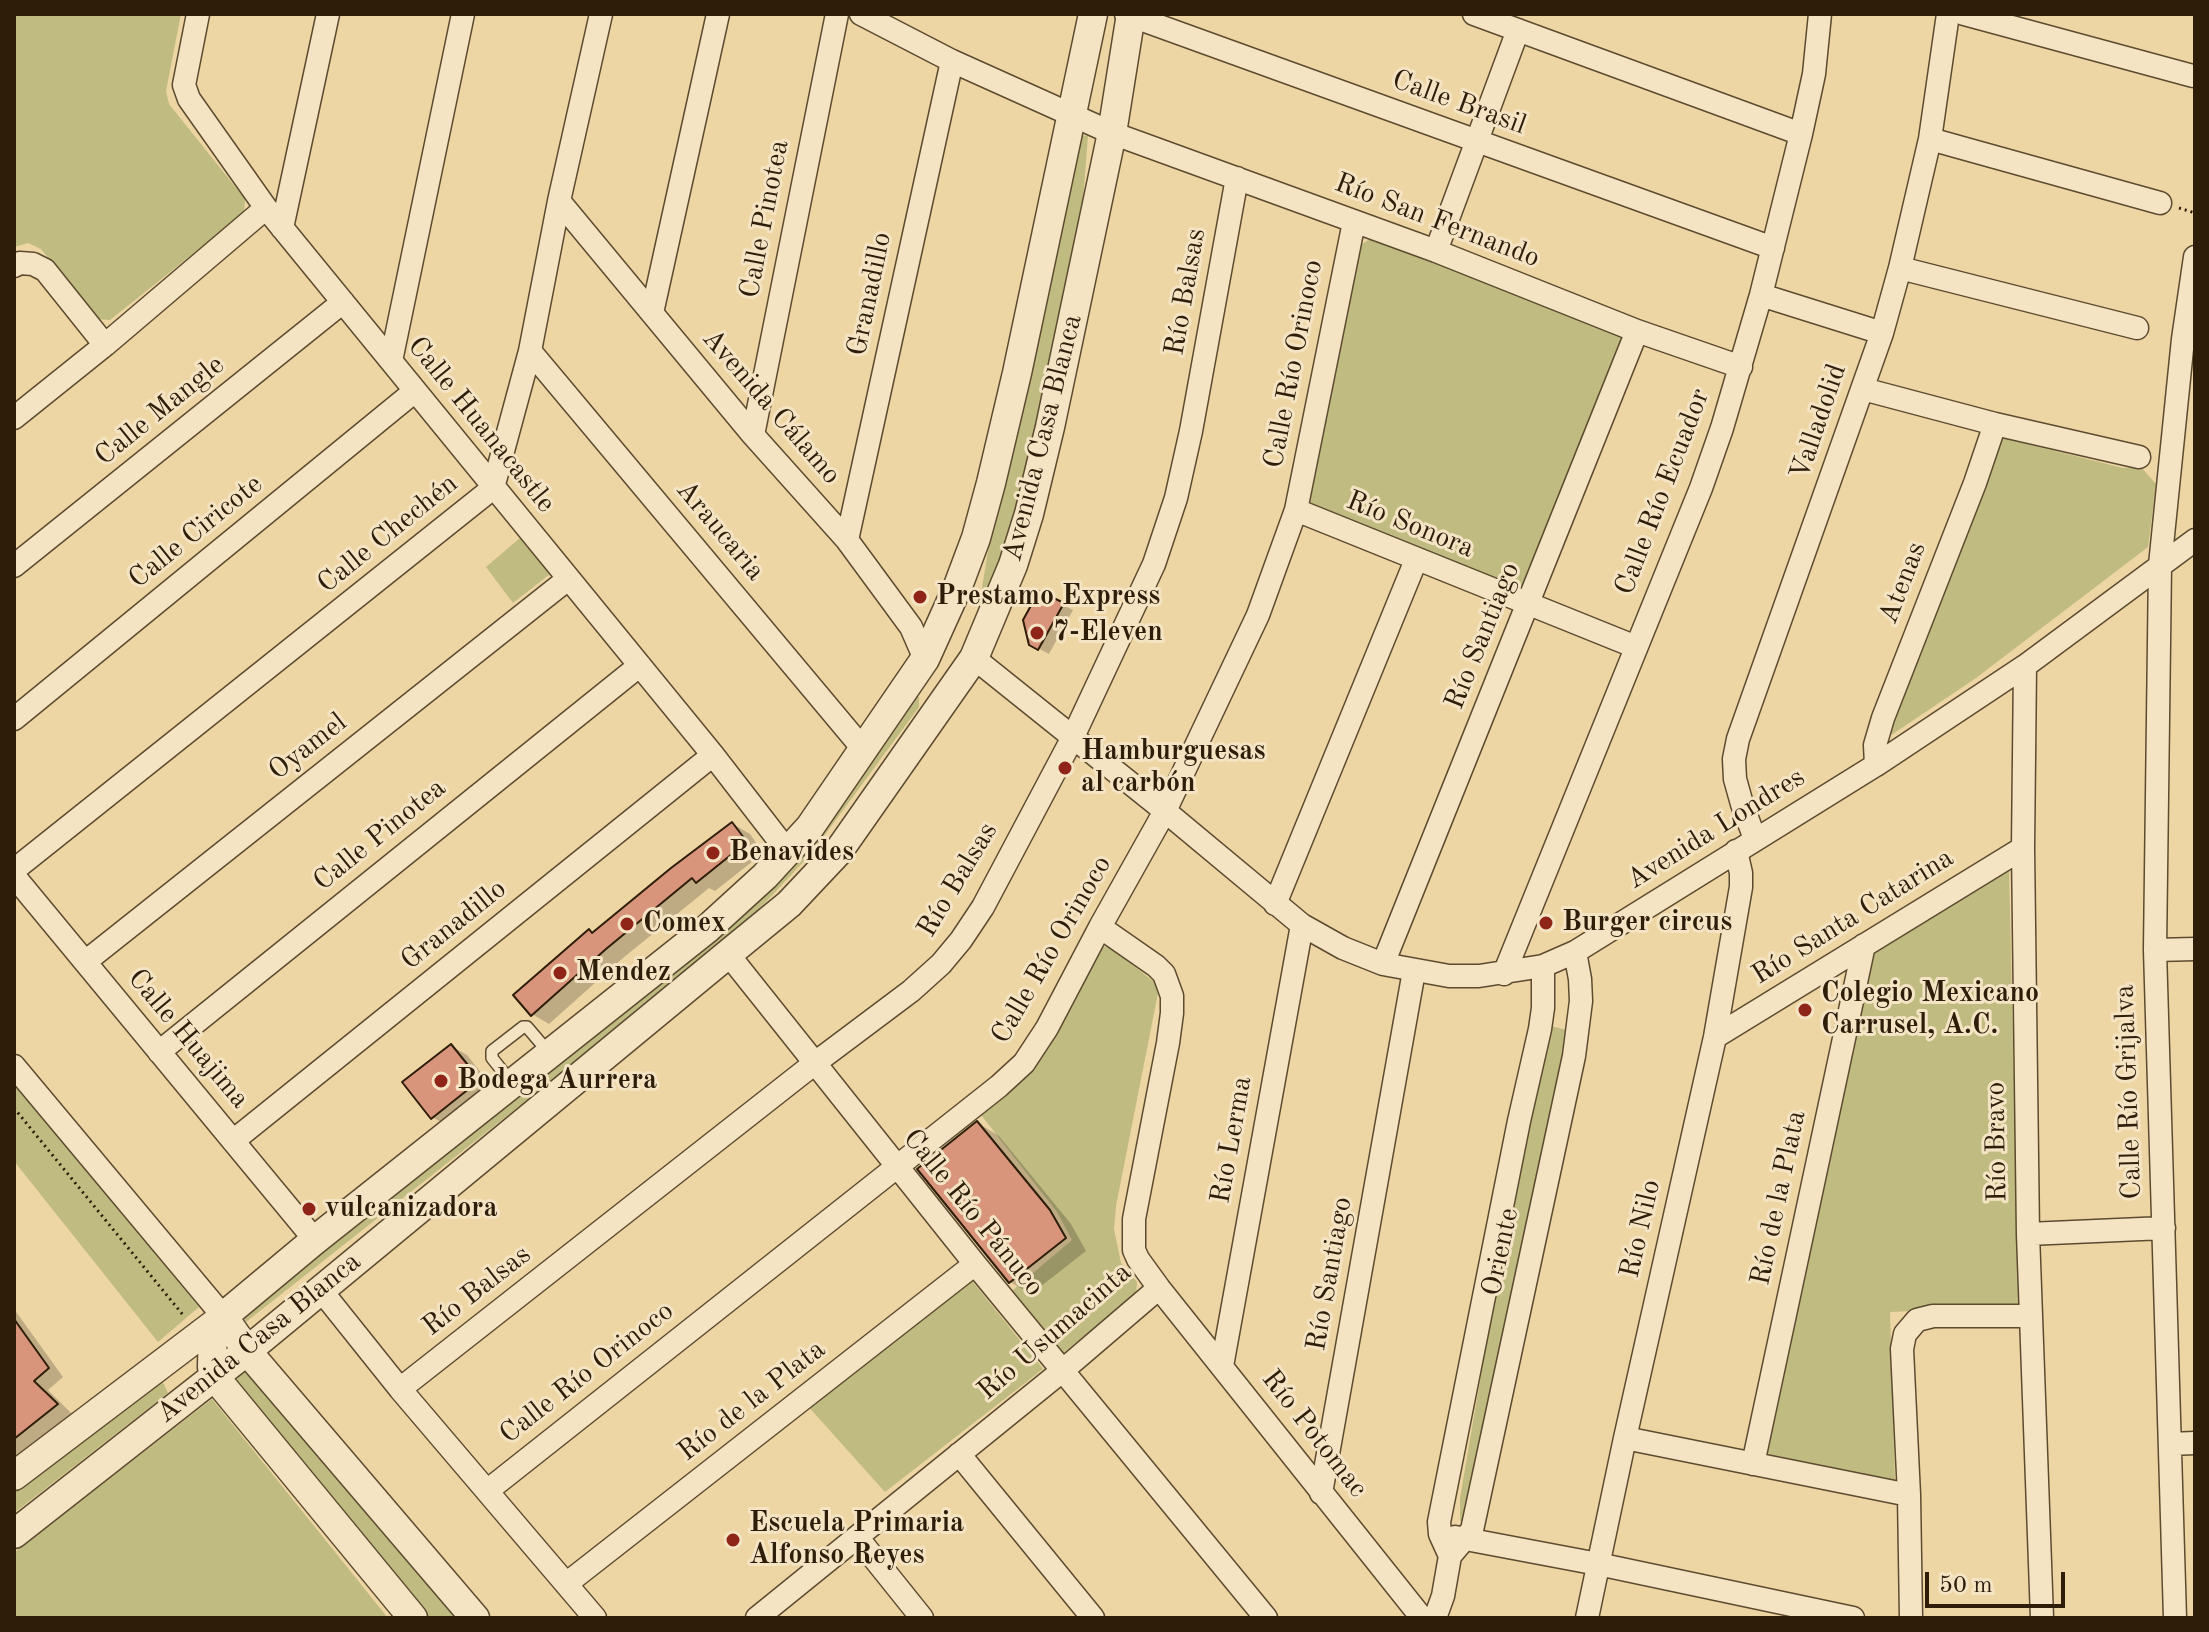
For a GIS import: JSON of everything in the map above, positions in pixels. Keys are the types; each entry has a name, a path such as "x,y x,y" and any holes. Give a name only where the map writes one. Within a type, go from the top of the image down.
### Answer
{"street":[{"name":"Calle Huanacastle","path":"198,14 185,90 189,99 266,208 713,755 788,852"},
{"path":"282,228 328,14"},
{"path":"391,361 463,14"},
{"name":"Calle Chechén","path":"14,873 493,488 530,351 559,201 601,14"},
{"path":"652,313 718,14"},
{"name":"Calle Pinotea","path":"753,435 837,14"},
{"name":"Río San Fernando","path":"861,14 952,61 1112,133 1436,251 1637,331 1741,367"},
{"name":"Avenida Casa Blanca","path":"14,1476 154,1369 216,1315 708,928 765,876 810,827 925,659 976,538 1017,373 1093,14"},
{"path":"1474,14 1801,134"},
{"name":"Calle Río Ecuador","path":"1504,974 1701,488 1741,367 1801,134 1814,74 1820,14"},
{"name":"Valladolid","path":"1745,845 1742,804 1735,779 1734,759 1738,739 1882,333 1930,139 1948,14"},
{"path":"1964,14 2193,76"},
{"name":"Avenida Casa Blanca","path":"247,1351 789,904 838,852 974,658 1013,565 1050,427 1112,133 1129,15"},
{"name":"Calle Brasil","path":"1129,15 1773,248"},
{"path":"1436,251 1518,30"},
{"name":"Granadillo","path":"847,540 952,61"},
{"path":"1930,139 2160,203"},
{"name":"Río Balsas","path":"400,1389 911,991 941,964 961,940 983,907 1072,739 1154,564 1176,498 1191,431 1237,178"},
{"name":"Avenida Cálamo","path":"559,201 753,435 847,540 911,627 925,659"},
{"path":"14,418 266,208"},
{"name":"Calle Río Orinoco","path":"487,1491 999,1086 1024,1063 1047,1028 1165,811 1252,628 1296,510 1354,222"},
{"name":"Calle Río Grijalva","path":"2175,1618 2155,950 2160,565 2183,339 2195,257"},
{"path":"14,266 33,264 45,270 105,345"},
{"path":"1900,268 2137,328"},
{"path":"1761,295 1882,333"},
{"name":"Calle Mangle","path":"14,566 343,302"},
{"name":"Río Santiago","path":"1383,964 1637,331"},
{"name":"Araucaria","path":"530,351 864,750"},
{"path":"1863,389 1995,424 2139,457"},
{"name":"Calle Ciricote","path":"14,719 415,391"},
{"name":"Atenas","path":"1876,765 1875,745 1883,718 1995,424"},
{"name":"Río Sonora","path":"1296,510 1636,647"},
{"name":"Avenida Londres","path":"974,658 1302,925 1343,948 1383,964 1449,976 1504,974 1543,966 1575,952 1876,765 2025,666 2195,540"},
{"path":"1275,904 1416,560"},
{"name":"Oyamel","path":"85,962 568,579"},
{"path":"932,718 932,688 925,659 974,658 958,586"},
{"name":"Calle Pinotea","path":"159,1052 639,666"},
{"name":"Río Bravo","path":"2025,666 2023,848 2028,1234 2042,1618"},
{"name":"Granadillo","path":"233,1141 713,755"},
{"name":"Río Nilo","path":"1587,1618 1715,1037 1741,887 1739,861 1745,845"},
{"name":"Río Santa Catarina","path":"1715,1037 2023,848"},
{"name":"Calle Huajima","path":"14,873 315,1240"},
{"path":"765,876 770,894 789,904"},
{"name":"Río Lerma","path":"1222,1366 1302,925"},
{"name":"Río Usumacinta","path":"757,1618 1062,1371 1159,1288 1138,1259 1133,1235 1168,1043 1172,996 1164,974 1156,966 1100,927"},
{"name":"Río de la Plata","path":"1753,1464 1864,945"},
{"path":"2155,950 2195,949"},
{"name":"Oriente","path":"1450,1556 1472,1530 1574,1056 1581,1001 1575,952"},
{"name":"Calle Río Pánuco","path":"728,954 975,1264 1266,1618"},
{"name":"Oriente","path":"1440,1534 1439,1522 1540,1029 1543,966"},
{"name":"Río Santiago","path":"1321,1493 1414,971"},
{"path":"14,1066 216,1315 475,1618"},
{"path":"2028,1234 2164,1228"},
{"name":"Río de la Plata","path":"566,1584 975,1264"},
{"name":"Río Potomac","path":"1159,1288 1422,1618"},
{"path":"320,1289 400,1389 595,1618"},
{"path":"216,1315 213,1367 413,1618"},
{"path":"1911,1618 1902,1349 1905,1334 1917,1320 1924,1318 2031,1316"},
{"path":"154,1369 213,1367 247,1351"},
{"name":"Avenida Casa Blanca","path":"14,1534 213,1367"},
{"path":"1625,1438 1909,1495"},
{"path":"2170,1444 2195,1443"},
{"path":"959,1454 1093,1618"},
{"path":"1440,1534 1853,1618"},
{"path":"1435,1618 1443,1596 1450,1556 1440,1534"},
{"path":"857,1537 922,1618"}],"lane":[{"path":"512,1084 492,1058 492,1051 527,1027 550,1054"}],"path":[{"path":"14,1108 183,1315"}],"shaded area":[{"path":"14,14 181,14 166,91 169,104 245,199 244,213 110,320 97,319 41,249 28,243 14,247"},
{"path":"1077,135 1088,136 1081,226 1014,527 978,612 988,551 1027,384"},
{"path":"1370,239 1618,330 1626,343 1526,584 1516,589 1313,507 1308,497 1359,246"},
{"path":"1999,437 2123,468 2141,467 2156,484 2148,547 1976,678 1878,744"},
{"path":"520,538 550,574 513,603 486,567"},
{"path":"912,696 919,697 919,707 810,855 731,939 246,1322 241,1313 731,922"},
{"path":"2009,867 2019,1306 1890,1312 1895,1482 1765,1454 1870,951"},
{"path":"1109,946 1154,982 1158,993 1114,1229 1121,1263 1137,1282 1136,1295 1055,1359 1007,1295 1072,1240 1057,1212 978,1111 1098,948"},
{"path":"1551,1026 1575,1032 1469,1522 1460,1521 1460,1498 1529,1095"},
{"path":"14,1084 199,1307 158,1342 14,1161"},
{"path":"969,1277 1043,1369 885,1492 806,1404"},
{"path":"243,1368 254,1376 457,1618 414,1618 232,1390"},
{"path":"158,1372 168,1393 14,1513 14,1486"},
{"path":"212,1399 388,1618 14,1618 14,1553"}],"building":[{"name":"7-Eleven","path":"1039,591 1064,603 1038,650 1029,645 1023,620"},
{"path":"732,822 747,842 696,883 692,878 531,1016 513,995 589,929 592,933"},
{"name":"Bodega Aurrera","path":"451,1044 480,1080 431,1119 402,1082"},
{"path":"977,1121 1050,1210 1066,1238 1009,1283 917,1169"},
{"path":"14,1319 49,1368 34,1381 58,1404 14,1439"}],"place":[{"name":"Prestamo Express","path":"920,597"},
{"name":"7-Eleven","path":"1037,633"},
{"name":"Hamburguesas al carbón","path":"1065,768"},
{"name":"Benavides","path":"713,853"},
{"name":"Burger circus","path":"1546,923"},
{"name":"Comex","path":"627,924"},
{"name":"Mendez","path":"560,973"},
{"name":"Colegio Mexicano Carrusel, A.C.","path":"1805,1010"},
{"name":"Bodega Aurrera","path":"441,1081"},
{"name":"vulcanizadora","path":"309,1209"},
{"name":"Escuela Primaria Alfonso Reyes","path":"733,1540"}]}
